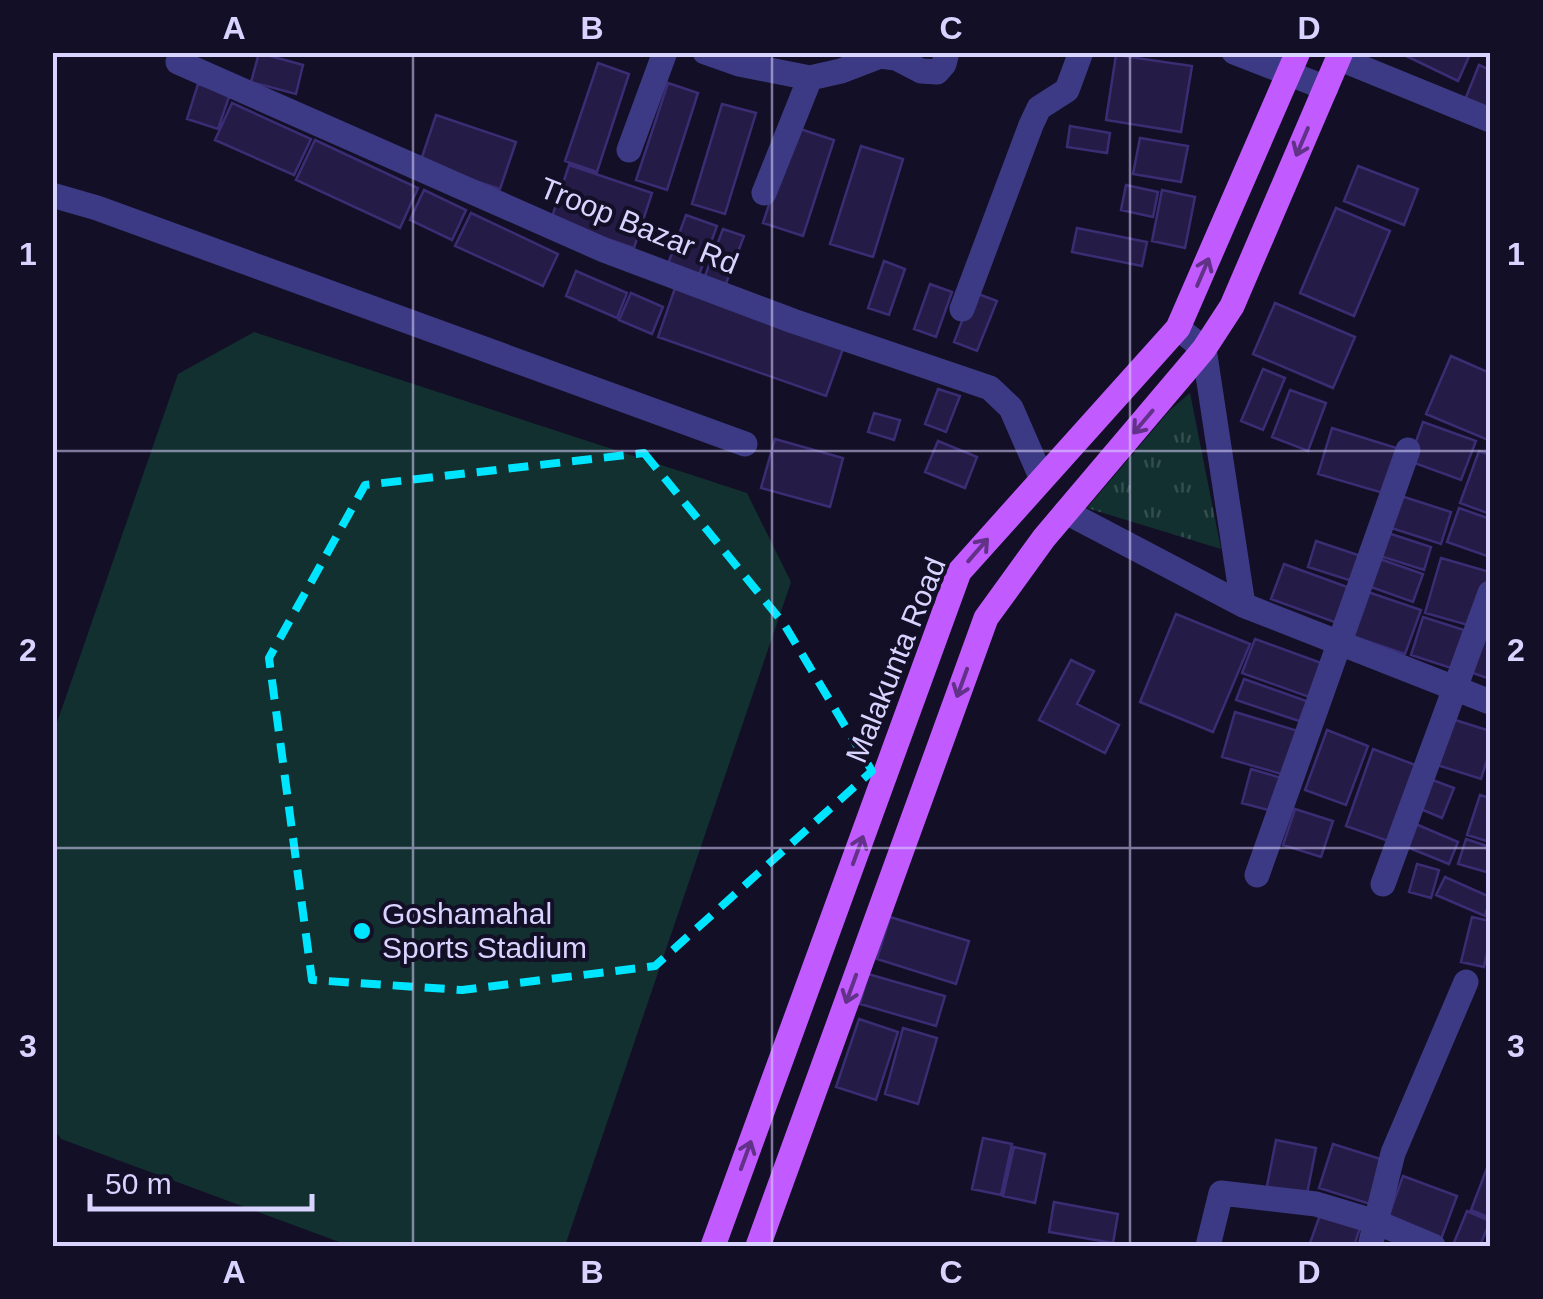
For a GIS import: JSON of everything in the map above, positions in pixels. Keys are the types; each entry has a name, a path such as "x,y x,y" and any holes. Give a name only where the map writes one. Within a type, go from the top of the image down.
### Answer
{"main road":[{"path":"758,1246 986,618 1066,512 1204,349 1232,306 1340,55"},
{"name":"Malakunta Road","path":"713,1246 959,572 1041,476 1178,328 1294,62"}],"street":[{"path":"628,150 665,52"},
{"path":"705,52 740,64 810,78 880,56 936,72 944,64 947,52"},
{"path":"764,192 820,52"},
{"path":"962,309 1030,125 1039,108 1067,90 1082,52"},
{"path":"1234,52 1294,62 1326,88"},
{"path":"1340,55 1490,120"},
{"name":"Troop Bazar Rd","path":"178,62 604,250 793,321 990,388 1011,408 1041,476"},
{"path":"52,195 98,208 745,444"},
{"path":"1178,328 1204,349 1242,605"},
{"path":"1257,875 1408,450"},
{"path":"1066,512 1242,605 1490,702"},
{"path":"1383,884 1490,593"},
{"path":"1373,1234 1393,1153 1466,982"},
{"path":"1208,1246 1221,1193 1316,1204 1373,1234 1433,1246"}],"highlighted area":[{"path":"644,453 784,624 872,771 655,966 462,990 312,980 269,658 365,485"}],"green space":[{"name":"Goshamahal Sports Stadium","path":"254,332 747,493 791,582 565,1246 350,1246 61,1139 53,1128 53,734 178,374"},
{"path":"1190,393 1221,549 1087,508 1170,410"}],"building":[{"path":"1398,52 1471,52 1458,81"},
{"path":"259,53 303,65 296,94 251,82"},
{"path":"1116,55 1192,66 1181,132 1106,120"},
{"path":"598,63 629,74 597,172 565,161"},
{"path":"1479,65 1490,70 1490,118 1462,107"},
{"path":"668,83 698,93 667,190 636,180"},
{"path":"198,84 230,94 218,129 187,119"},
{"path":"232,103 311,139 294,175 215,140"},
{"path":"722,104 756,113 725,214 692,204"},
{"path":"436,115 516,142 500,189 420,163"},
{"path":"1070,126 1110,133 1107,153 1067,147"},
{"path":"794,127 834,140 803,236 763,223"},
{"path":"1140,138 1188,146 1181,182 1133,174"},
{"path":"315,140 418,188 400,228 296,180"},
{"path":"861,146 903,159 873,257 830,244"},
{"path":"569,165 652,193 634,248 551,220"},
{"path":"1358,166 1418,189 1404,225 1344,201"},
{"path":"1126,185 1158,192 1153,217 1121,210"},
{"path":"424,190 466,210 452,240 410,220"},
{"path":"1162,190 1195,197 1185,248 1152,241"},
{"path":"1336,208 1390,231 1354,316 1300,293"},
{"path":"471,213 558,254 543,286 455,246"},
{"path":"686,215 717,226 699,275 668,264"},
{"path":"1077,228 1147,242 1142,266 1072,252"},
{"path":"723,229 744,236 724,289 703,281"},
{"path":"884,261 905,269 889,315 868,308"},
{"path":"576,271 627,293 617,318 566,296"},
{"path":"930,284 952,292 936,337 914,329"},
{"path":"675,288 844,346 826,396 658,337"},
{"path":"973,292 997,301 977,351 954,342"},
{"path":"631,293 663,307 652,334 619,320"},
{"path":"1275,303 1355,337 1333,388 1253,354"},
{"path":"1451,356 1490,373 1488,440 1426,414"},
{"path":"1263,369 1285,378 1263,430 1241,421"},
{"path":"938,389 960,396 946,432 925,424"},
{"path":"1290,390 1326,403 1308,451 1272,437"},
{"path":"874,413 900,420 894,440 868,432"},
{"path":"1423,422 1476,441 1461,480 1409,461"},
{"path":"1332,428 1403,450 1390,495 1318,474"},
{"path":"775,439 843,458 830,507 761,488"},
{"path":"938,441 977,457 965,488 925,472"},
{"path":"1479,451 1490,455 1490,514 1460,503"},
{"path":"1398,495 1451,512 1441,544 1388,527"},
{"path":"1459,508 1490,519 1490,557 1447,542"},
{"path":"1385,532 1431,547 1424,570 1377,555"},
{"path":"1316,541 1367,558 1358,583 1308,567"},
{"path":"1377,558 1423,574 1413,602 1368,586"},
{"path":"1441,558 1490,572 1475,627 1425,613"},
{"path":"1284,564 1350,588 1337,623 1271,599"},
{"path":"1368,592 1421,610 1405,654 1352,636"},
{"path":"1176,614 1250,644 1213,732 1140,702"},
{"path":"1423,617 1464,630 1451,668 1411,655"},
{"path":"1481,630 1490,634 1490,679 1467,671"},
{"path":"1255,639 1324,664 1312,698 1242,673"},
{"path":"1071,660 1094,671 1077,704 1119,725 1105,753 1039,720"},
{"path":"1244,679 1309,702 1302,722 1236,700"},
{"path":"1235,712 1298,731 1285,775 1222,757"},
{"path":"1452,719 1490,731 1490,750 1481,779 1437,765"},
{"path":"1327,730 1368,746 1346,805 1305,790"},
{"path":"1373,749 1418,766 1391,842 1346,826"},
{"path":"1251,769 1285,779 1276,812 1242,803"},
{"path":"1427,778 1454,788 1442,818 1416,807"},
{"path":"1480,795 1490,798 1490,842 1467,835"},
{"path":"1295,809 1333,821 1321,857 1283,845"},
{"path":"1411,822 1458,842 1449,864 1402,845"},
{"path":"1466,839 1490,847 1490,873 1458,864"},
{"path":"1417,864 1439,870 1431,898 1409,892"},
{"path":"1445,877 1490,897 1485,916 1436,895"},
{"path":"890,917 969,941 956,984 877,959"},
{"path":"1472,917 1490,921 1484,967 1461,962"},
{"path":"868,974 945,996 936,1026 860,1004"},
{"path":"859,1019 898,1032 876,1100 836,1087"},
{"path":"903,1028 937,1038 918,1104 885,1094"},
{"path":"983,1138 1012,1144 1001,1195 972,1189"},
{"path":"1276,1140 1316,1148 1306,1199 1266,1191"},
{"path":"1333,1144 1384,1160 1370,1204 1319,1188"},
{"path":"1014,1147 1045,1154 1035,1203 1003,1196"},
{"path":"1487,1168 1490,1170 1490,1218 1471,1210"},
{"path":"1403,1176 1457,1196 1440,1242 1386,1223"},
{"path":"1054,1202 1118,1214 1113,1243 1049,1232"},
{"path":"1467,1211 1490,1221 1480,1246 1453,1245"},
{"path":"1321,1212 1361,1225 1354,1246 1309,1246"}],"place":[{"name":"Goshamahal Sports Stadium","path":"362,931"}]}
